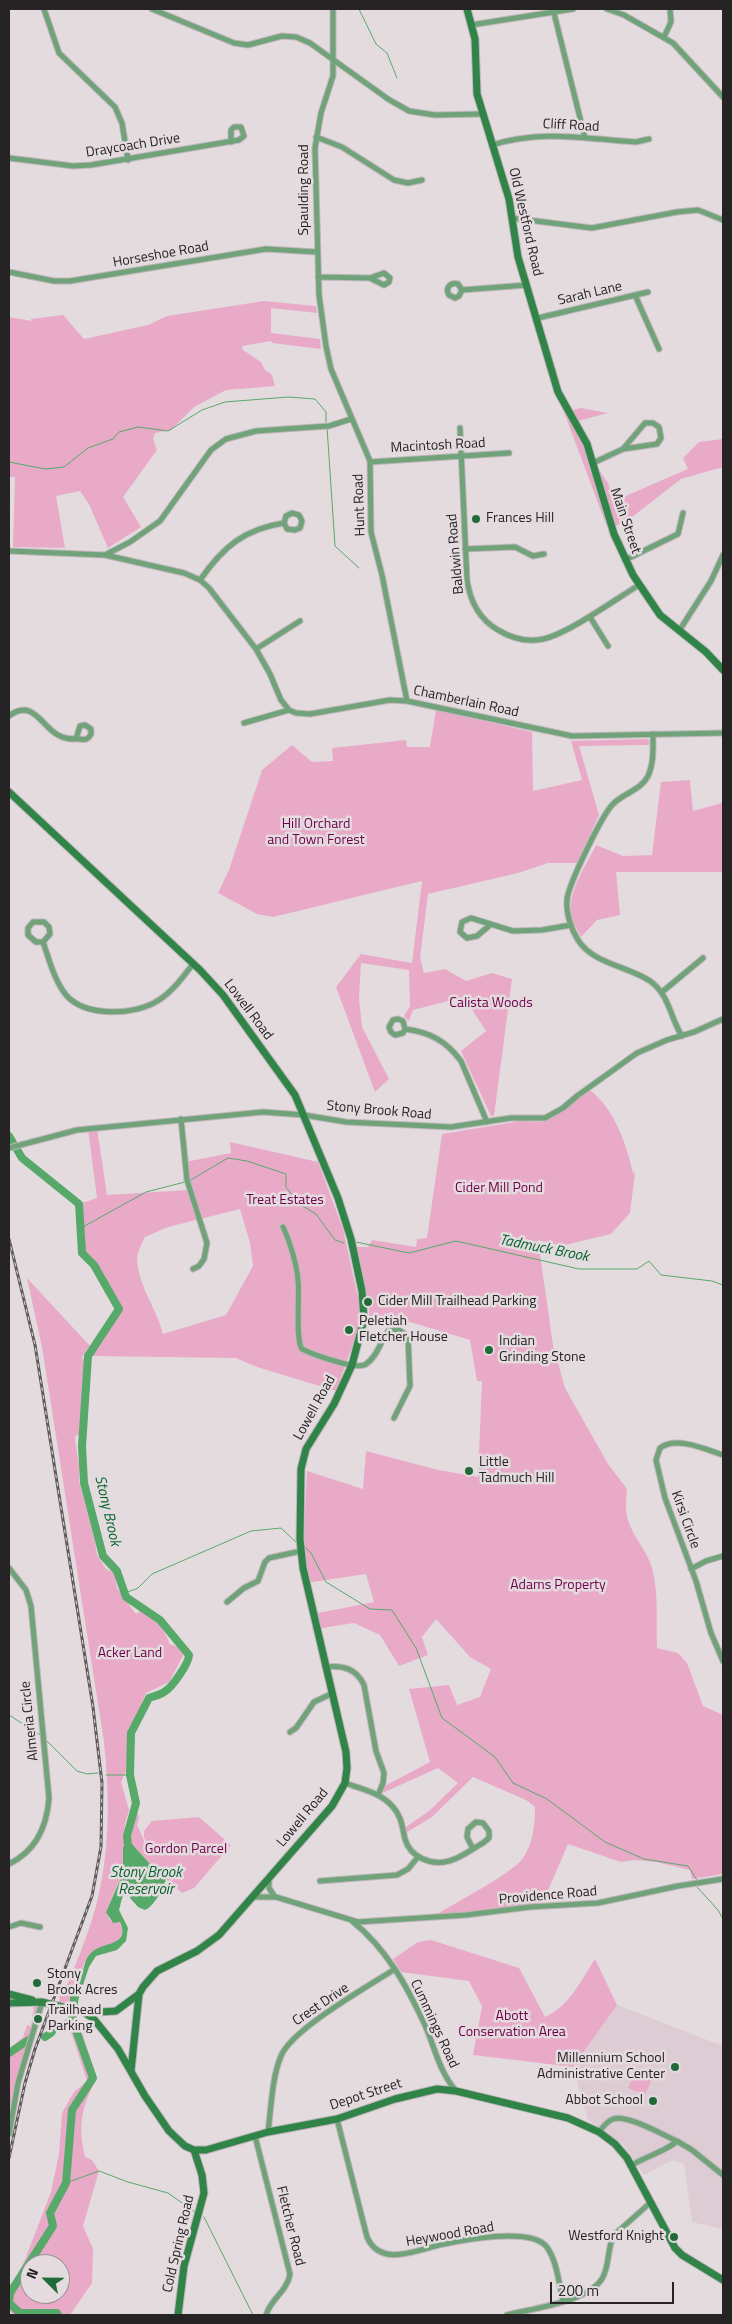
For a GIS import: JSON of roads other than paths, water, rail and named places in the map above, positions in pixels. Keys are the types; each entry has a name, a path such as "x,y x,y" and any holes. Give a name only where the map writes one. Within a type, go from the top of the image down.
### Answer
{"street":[{"path":"44,9 59,53 115,107 122,123 128,160"},
{"path":"152,9 234,43 248,45 282,36 296,37 310,43 388,99 410,111 430,115 482,114"},
{"name":"Spaulding Road","path":"325,343 318,277 314,160 316,137 323,104 333,76 333,9"},
{"name":"Old Westford Road","path":"467,9 475,39 477,94 509,199 518,257 538,318 554,381"},
{"path":"471,25 554,10 573,9"},
{"path":"608,9 664,37 681,51 723,97"},
{"path":"664,37 671,22 670,9"},
{"path":"554,10 585,138"},
{"name":"Cliff Road","path":"492,145 529,136 636,142 649,139"},
{"path":"316,137 342,147 394,180 408,183 422,180"},
{"name":"Draycoach Drive","path":"9,158 73,166 128,160 231,142"},
{"path":"512,218 592,228 698,210 723,220"},
{"name":"Horseshoe Road","path":"9,272 54,281 70,281 257,250 274,249 317,252"},
{"path":"318,277 370,278"},
{"path":"462,290 528,285"},
{"name":"Sarah Lane","path":"538,318 648,292"},
{"path":"635,295 659,349"},
{"name":"Hunt Road","path":"325,343 331,369 370,462 372,482 370,532 382,576 407,701"},
{"name":"Main Street","path":"554,381 558,392 583,436 614,534 625,560 639,585 660,615 706,652 723,670"},
{"path":"104,555 130,542 160,521 211,450 226,439 256,431 329,426 351,419"},
{"path":"593,463 623,449 657,444 661,438 659,427 653,423 645,423 623,449"},
{"name":"Baldwin Road","path":"460,428 467,580 472,603 484,619 502,633 521,640 548,639 568,630 639,585"},
{"name":"Macintosh Road","path":"370,462 508,453"},
{"path":"625,560 678,534 683,513"},
{"path":"200,580 230,545 241,536 258,528 284,522"},
{"path":"465,549 515,547 533,556 544,554"},
{"path":"9,551 104,555 172,570 200,580 209,588 256,648 281,700 289,710 244,723"},
{"path":"679,631 711,581 723,555"},
{"path":"590,616 608,646"},
{"path":"256,648 300,621"},
{"name":"Chamberlain Road","path":"289,710 296,713 310,714 382,701 407,701 572,736 723,733"},
{"path":"9,716 18,711 33,712 56,734 76,739"},
{"path":"654,734 652,763 648,776 643,784 611,806 581,865 567,898 571,925 584,948 598,957 650,981 662,992 682,1036"},
{"name":"Lowell Road","path":"9,792 194,964 219,991 287,1082 327,1168 348,1229 362,1291 364,1319 352,1365 334,1404 306,1449 300,1478 301,1551 331,1694 346,1752 345,1783 332,1806 208,1944 157,1971 148,1979 139,1994 119,2010 110,2013 82,2012"},
{"path":"490,925 474,938 467,938 460,932 462,922 468,919 519,931 571,925"},
{"path":"36,921 44,922 49,927 48,937 43,942 36,942 28,935 28,928 36,921"},
{"path":"43,942 62,989 78,1005 91,1010 132,1009 153,1004 171,990 194,964"},
{"path":"662,992 702,958"},
{"name":"Stony Brook Road","path":"9,1148 77,1130 263,1112 304,1115 346,1122 400,1123 451,1127 511,1118 538,1119 552,1116 637,1053 723,1020"},
{"path":"405,1029 437,1037 454,1052 461,1061 487,1122"},
{"path":"181,1119 187,1180 205,1236 207,1249 201,1264 193,1269"},
{"path":"283,1227 298,1280 300,1321 297,1337 299,1347 322,1358 362,1366 368,1363 388,1331 397,1329 407,1334 410,1347 410,1386 394,1418"},
{"name":"Kirsi Circle","path":"723,1455 676,1443 662,1446 656,1456 665,1498 691,1569 711,1633 723,1661"},
{"path":"227,1602 259,1579 265,1562 269,1558 301,1551"},
{"path":"691,1569 706,1561 723,1556"},
{"name":"Almeria Circle","path":"9,1568 26,1590 31,1606 49,1798 46,1820 38,1838 26,1853 9,1864"},
{"path":"325,1667 347,1668 359,1677 364,1685 376,1751 384,1773 383,1783 378,1795"},
{"path":"290,1732 296,1728 314,1702 331,1694"},
{"path":"345,1783 378,1795 397,1812 407,1844 418,1857 429,1861 445,1862 474,1849 486,1841 489,1834 488,1828 479,1822 470,1826 467,1833 474,1849"},
{"path":"320,1881 397,1875 408,1869 418,1857"},
{"path":"269,1877 269,1888 276,1897"},
{"name":"Providence Road","path":"252,1897 276,1897 352,1921 466,1915 530,1907 590,1904 723,1879"},
{"path":"367,1933 373,1920"},
{"name":"Cummings Road","path":"352,1921 367,1933 395,1969 425,2025 437,2062 456,2090"},
{"path":"9,1927 21,1923 40,1927"},
{"name":"Crest Drive","path":"268,2132 278,2062 287,2045 305,2028 395,1969"},
{"path":"9,1994 82,2012 94,2020 111,2039 145,2096 169,2131 185,2146 194,2150"},
{"path":"131,2071 139,1994"},
{"path":"9,2003 42,2002"},
{"path":"9,2134 18,2083 42,2002"},
{"name":"Depot Street","path":"194,2150 206,2150 268,2132 337,2119 418,2092 436,2089 456,2090 568,2118 598,2132 615,2144 632,2165 665,2233 675,2248 682,2255 723,2280"},
{"path":"598,2132 608,2122 618,2118 632,2121 677,2141 692,2150 723,2175"},
{"name":"Heywood Road","path":"337,2119 367,2237 374,2247 387,2254 401,2254 461,2241 517,2236 531,2237 544,2245 549,2252 563,2301"},
{"name":"Fletcher Road","path":"255,2136 290,2274 286,2288 273,2302 266,2315"},
{"path":"632,2165 651,2154 671,2146 677,2141"},
{"name":"Cold Spring Road","path":"178,2315 184,2266 204,2193 200,2167 194,2150"},
{"path":"507,2315 563,2301 588,2292 598,2284 606,2269 610,2243 614,2235 651,2202"}],"water":[{"name":"Stony Brook Reservoir","path":"130,1842 151,1865 166,1873 163,1888 152,1905 145,1910 138,1907 130,1898 132,1890 130,1885 125,1887 119,1910 128,1928 126,1941 117,1950 96,1956 89,1967 77,2003 70,2002 72,1987 80,1978 91,1953 96,1949 119,1940 122,1936 120,1922 113,1923 106,1912 123,1873 123,1847"}],"waterway":[{"path":"359,9 376,44 387,53 397,78"},
{"path":"9,462 45,469 64,467 88,448 113,439 119,432 138,427 168,431 202,410 225,402 288,397 315,399 326,412 326,423"},
{"path":"327,427 335,546 359,568"},
{"name":"Stony Brook","path":"9,1136 22,1158 79,1204 82,1253 94,1265 119,1309 88,1356 82,1446 84,1483 103,1556 117,1571 126,1597 160,1620 189,1655 183,1669 171,1686 162,1693 149,1698 131,1733 130,1775 136,1803 127,1836 128,1845 132,1851"},
{"name":"Tadmuck Brook","path":"189,1181 228,1158 247,1161 286,1174 286,1187 299,1204 316,1214 335,1240 344,1243"},
{"name":"Tadmuck Brook","path":"81,1228 146,1192 185,1182"},
{"name":"Tadmuck Brook","path":"356,1242 409,1253 456,1241 579,1269 637,1269 649,1261 661,1275 712,1281 723,1285"},
{"path":"125,1593 138,1588 152,1574 251,1531 281,1528 297,1543"},
{"path":"304,1546 311,1553 326,1582 370,1609 392,1610 416,1648 442,1718 495,1757 513,1783 547,1799 605,1842 644,1859 688,1866 697,1880"},
{"path":"9,1715 42,1736"},
{"path":"45,1739 77,1771 87,1774 98,1773"},
{"path":"106,1775 130,1775"},
{"path":"697,1887 718,1910 723,1919"},
{"name":"Stony Brook","path":"58,2315 57,2313 20,2313 9,2303 10,2293 53,2226 50,2213 66,2183 72,2110 93,2078 72,2019 75,1995"},
{"path":"45,2037 55,2027 65,2025 73,2020"},
{"path":"9,2053 30,2039"},
{"path":"66,2183 99,2171 128,2182 168,2193 195,2212"},
{"path":"204,2217 253,2315"}],"railway":[{"path":"9,1239 35,1345 93,1707 102,1783 101,1847 92,1896 35,2049 25,2083 9,2158"}],"place":[{"name":"Frances Hill","path":"476,519"},
{"name":"Cider Mill Trailhead Parking","path":"368,1302"},
{"name":"Peletiah Fletcher House","path":"349,1330"},
{"name":"Indian Grinding Stone","path":"489,1350"},
{"name":"Little Tadmuch Hill","path":"469,1471"},
{"name":"Stony Brook Acres","path":"37,1983"},
{"name":"Trailhead Parking","path":"38,2019"},
{"name":"Millennium School Administrative Center","path":"675,2067"},
{"name":"Abbot School","path":"653,2101"},
{"name":"Westford Knight","path":"674,2237"}],"park label":[{"name":"Hill Orchard and Town Forest","path":"316,834"},
{"name":"Calista Woods","path":"491,1004"},
{"name":"Cider Mill Pond","path":"499,1189"},
{"name":"Treat Estates","path":"285,1201"},
{"name":"Adams Property","path":"558,1586"},
{"name":"Acker Land","path":"130,1654"},
{"name":"Gordon Parcel","path":"186,1850"},
{"name":"Abott Conservation Area","path":"512,2025"}]}
